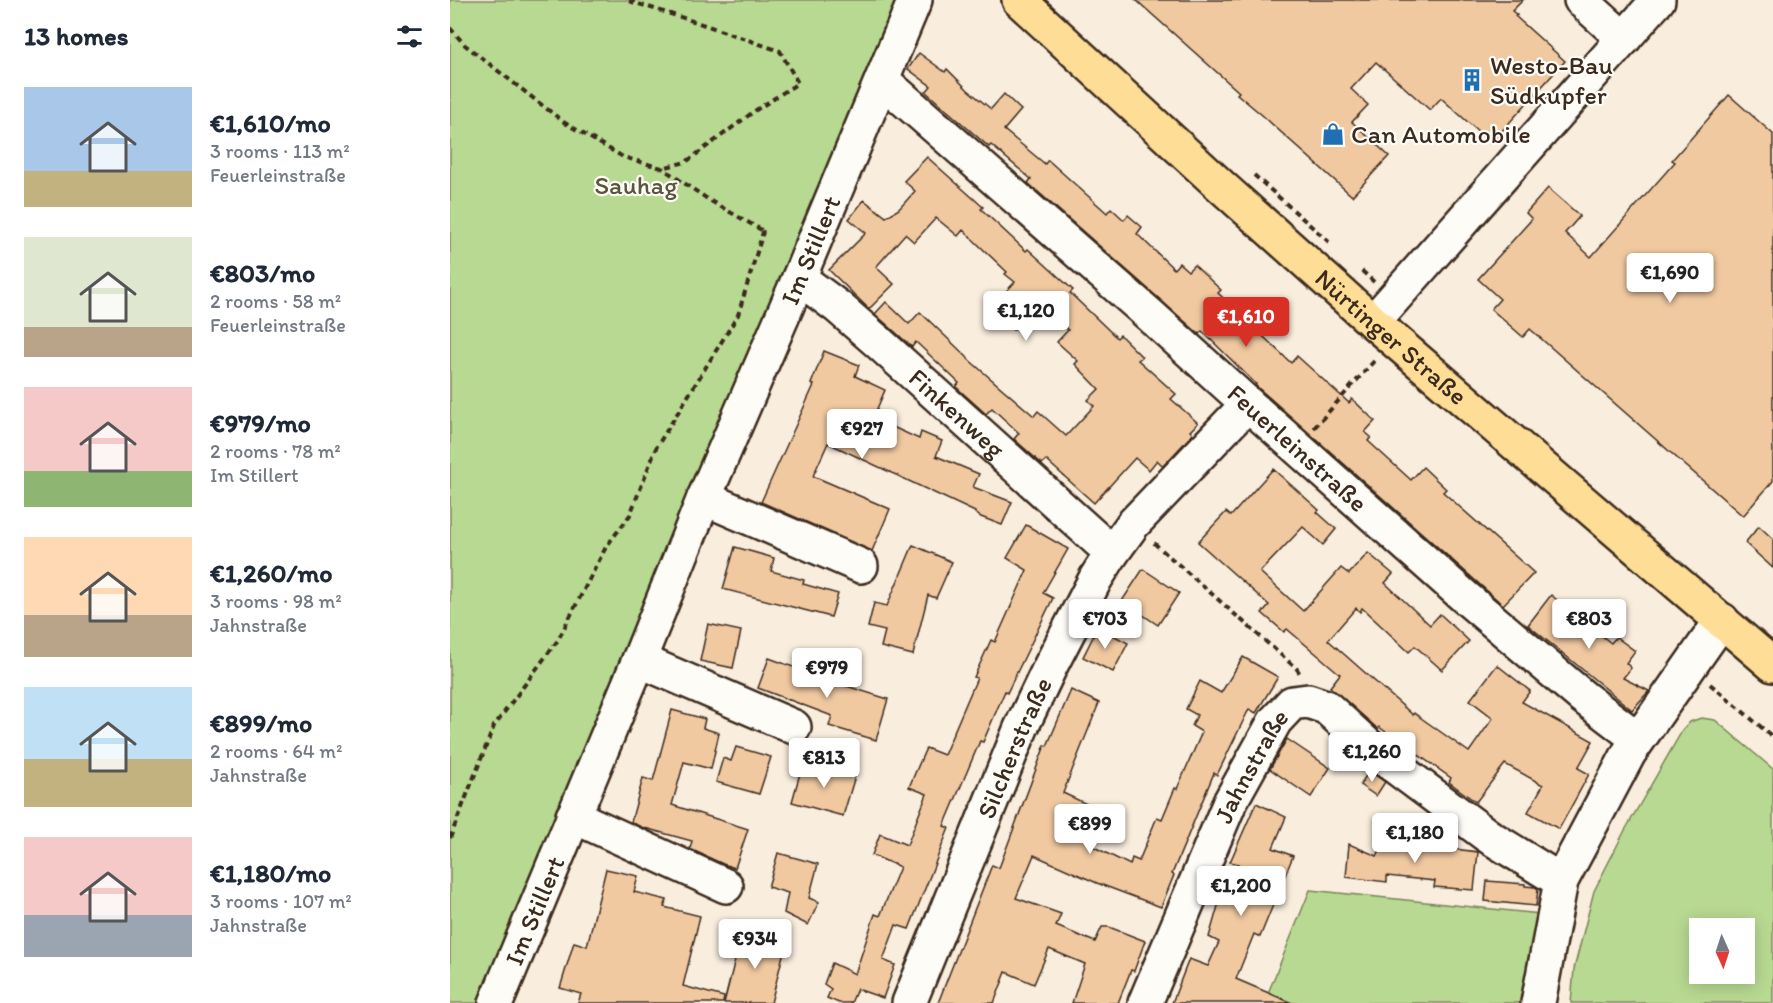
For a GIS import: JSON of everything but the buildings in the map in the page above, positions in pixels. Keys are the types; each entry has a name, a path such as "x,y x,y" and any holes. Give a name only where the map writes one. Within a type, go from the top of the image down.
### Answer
{"main road":[{"name":"Nürtinger Straße","path":"1019,0 1229,193 1384,331 1773,665"}],"street":[{"name":"Im Stillert","path":"496,1003 704,498 915,0"},
{"path":"1581,0 1624,39"},
{"path":"1384,331 1658,0"},
{"name":"Feuerleinstraße","path":"882,80 1151,316 1490,619 1583,697 1638,739"},
{"name":"Finkenweg","path":"799,278 877,340 1112,553"},
{"name":"Silcherstraße","path":"909,1003 1021,728 1079,610 1112,553 1133,524 1248,404"},
{"path":"704,498 861,566"},
{"path":"1538,1003 1561,881 1629,753 1722,620"},
{"path":"639,660 794,727"},
{"name":"Jahnstraße","path":"1145,1003 1230,802 1275,721 1292,703 1308,701 1326,707 1374,751 1488,836 1561,881"},
{"path":"573,816 726,886"}],"path":[{"path":"626,0 696,21 780,51 798,83 756,110 686,162 662,168"},
{"path":"450,28 465,45 565,123 624,157 662,168 709,200 765,232 763,232 738,315 656,448 630,515 606,547 558,640 494,726 450,838"},
{"path":"1297,446 1384,331"},
{"path":"1133,524 1297,669 1306,685 1308,701"},
{"path":"1689,667 1773,737"}],"green space":[{"name":"Sauhag","path":"450,0 915,0 496,1003 450,1003"},
{"path":"1701,718 1715,720 1773,769 1773,1003 1571,1003 1574,969 1594,891 1624,832 1682,731 1690,722"},
{"path":"1310,890 1540,914 1529,957 1524,1003 1264,1003"}],"place":[{"name":"Westo-Bau Südkupfer","path":"1472,80"},
{"name":"Can Automobile","path":"1333,134"}]}
